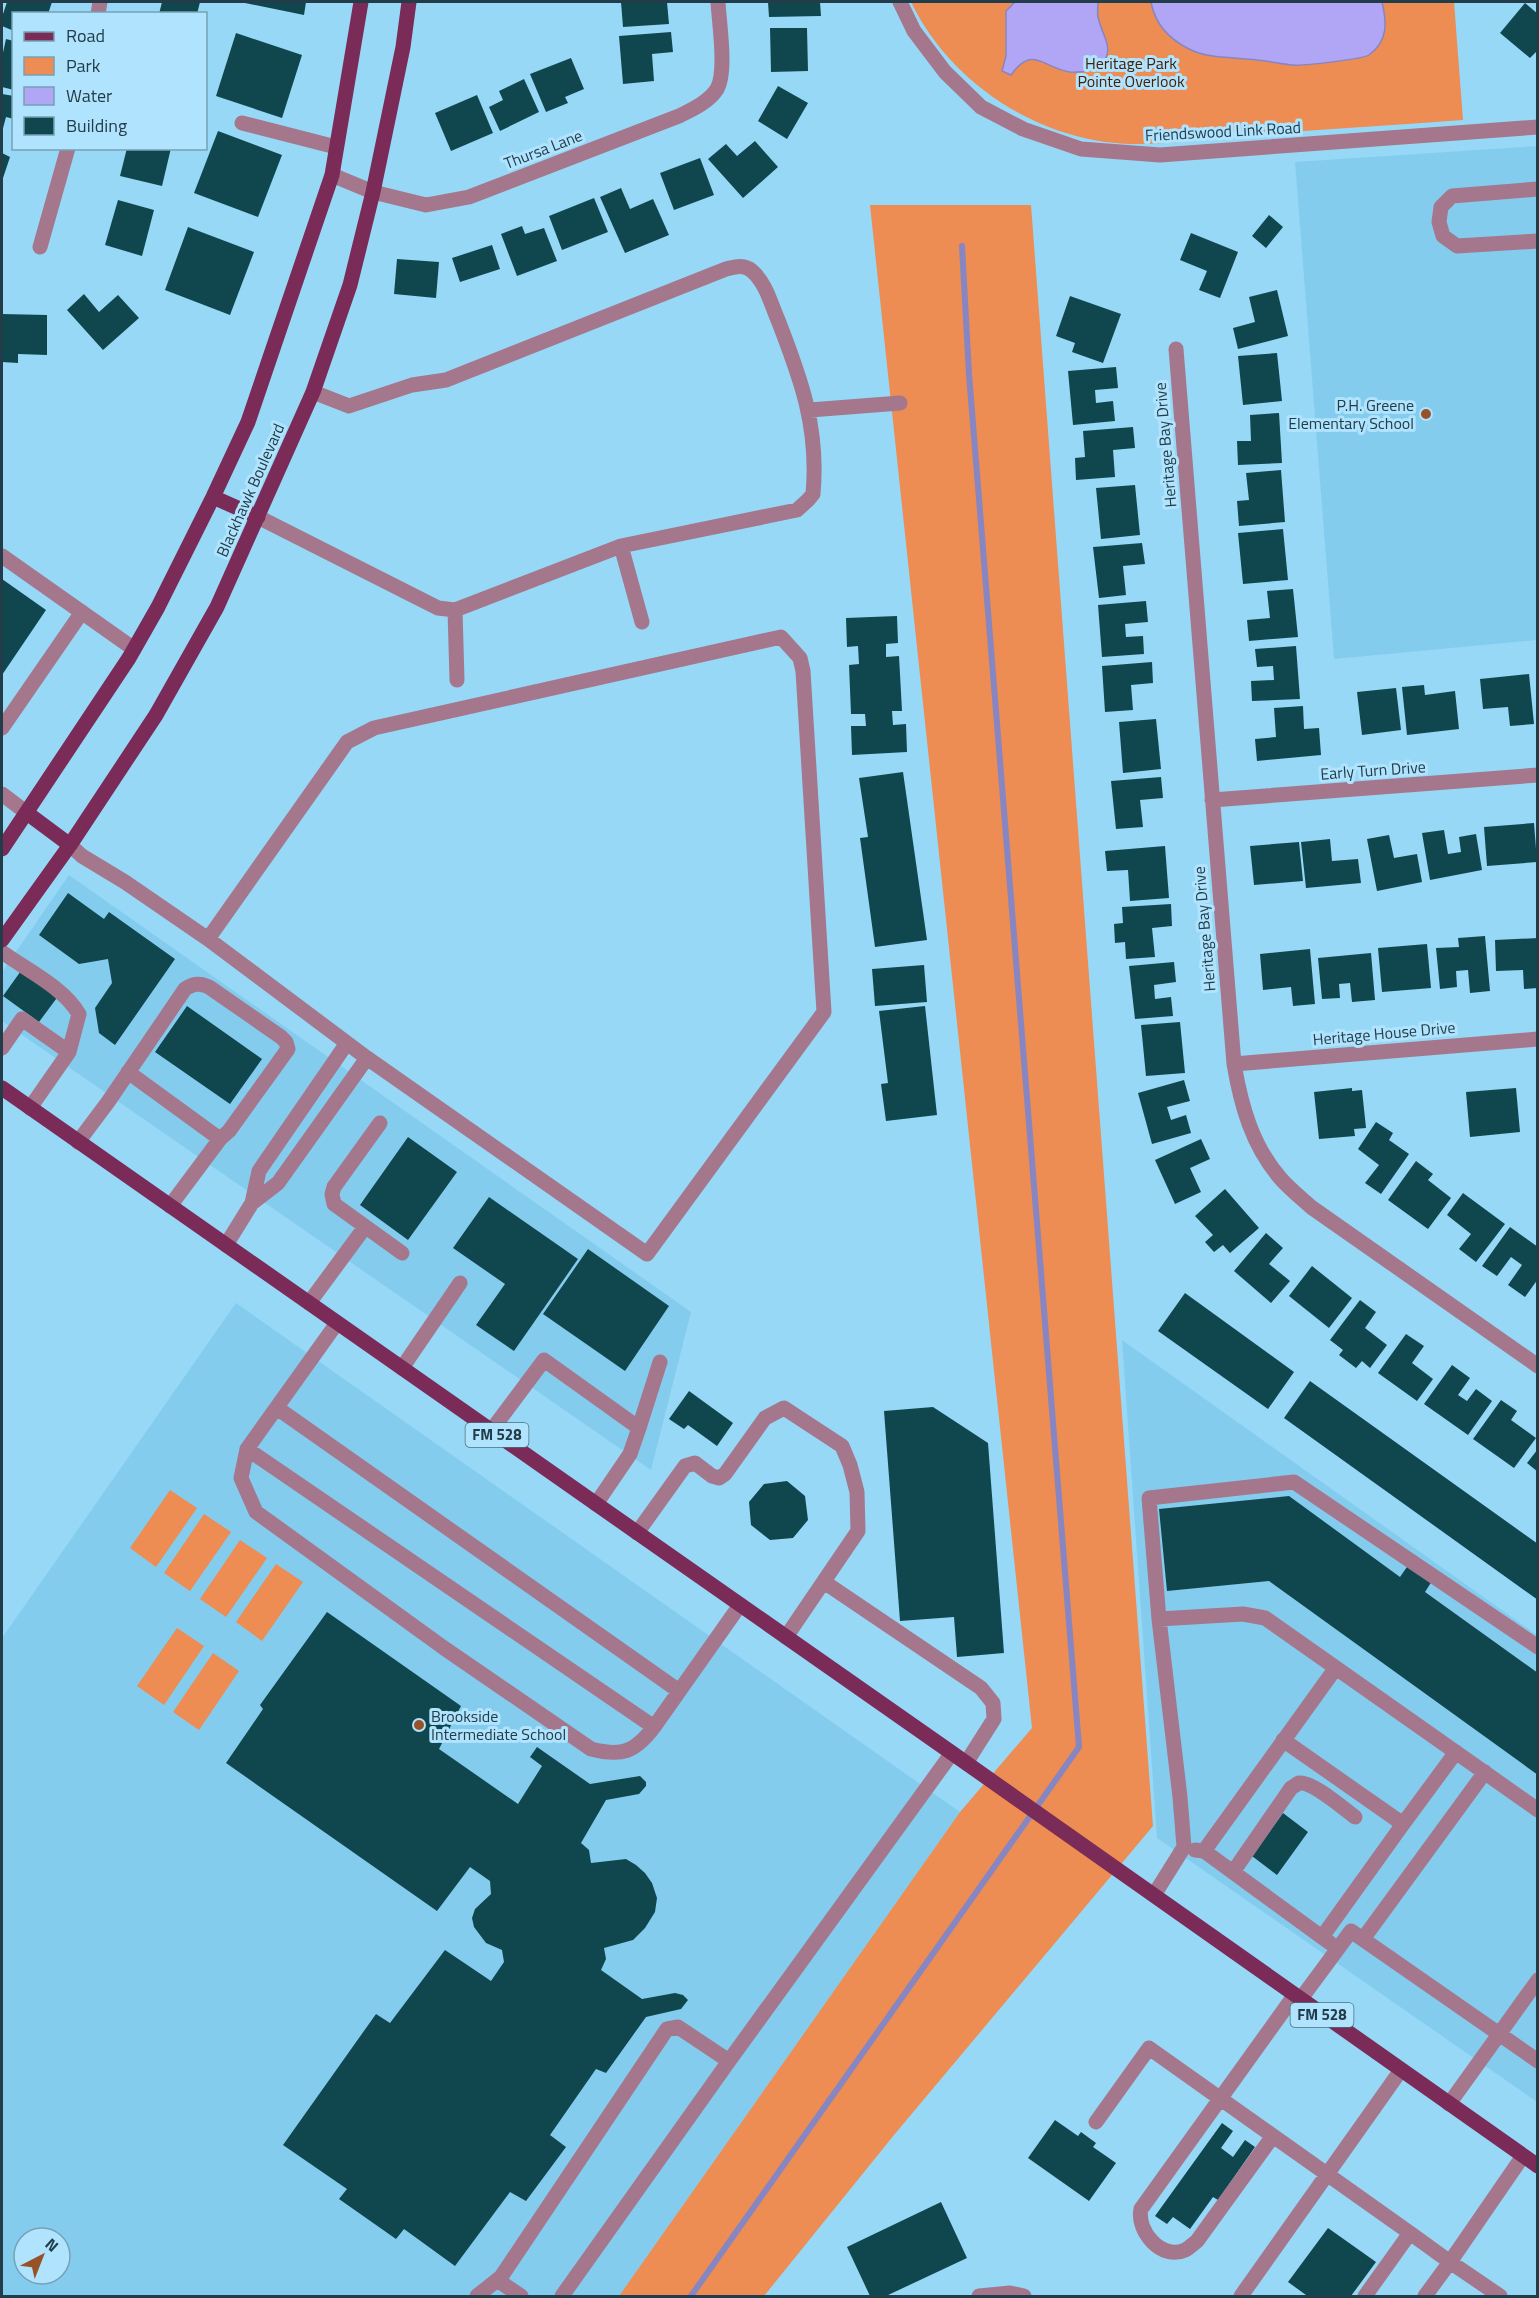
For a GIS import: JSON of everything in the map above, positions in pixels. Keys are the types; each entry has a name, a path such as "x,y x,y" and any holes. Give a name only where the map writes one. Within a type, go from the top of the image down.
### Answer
{"main road":[{"name":"Blackhawk Boulevard","path":"2,849 134,649 158,607 248,422 332,176 361,2"},
{"name":"Blackhawk Boulevard","path":"2,940 70,845 156,715 217,607 313,392 350,285 373,192 403,47 409,2"},
{"path":"213,497 258,517"},
{"path":"27,813 70,845"},
{"name":"FM 528","path":"2,1088 1538,2166"}],"street":[{"name":"Thursa Lane","path":"332,176 373,192 426,206 469,197 679,116 698,107 717,89 722,66 718,2"},
{"name":"Friendswood Link Road","path":"900,2 914,31 945,72 981,107 1023,129 1082,148 1160,155 1538,127"},
{"path":"242,123 336,147"},
{"path":"40,247 67,150"},
{"path":"1538,189 1452,196 1441,207 1439,222 1443,236 1457,246 1538,241"},
{"path":"258,517 438,608 455,610 621,546 797,510 813,494 810,410 800,374 766,289 752,270 743,266 726,269 446,380 412,385 349,406 313,392"},
{"name":"Heritage Bay Drive","path":"1176,349 1234,1064 1241,1103 1250,1128 1265,1157 1281,1179 1311,1207 1538,1366"},
{"path":"810,410 900,403"},
{"path":"621,546 642,622"},
{"path":"2,556 134,649"},
{"path":"455,610 457,680"},
{"path":"2,728 82,612"},
{"path":"70,845 82,856 125,882 208,939 367,1058 647,1254 824,1012 803,671 800,658 781,637 374,728 347,742 208,939"},
{"name":"Early Turn Drive","path":"1212,800 1538,775"},
{"path":"2,795 27,813"},
{"path":"2,952 72,1002 79,1014 69,1052 30,1108"},
{"path":"78,1142 185,989 200,983 209,987 281,1037 288,1049 229,1131 220,1138 170,1206"},
{"path":"2,1048 22,1019 69,1052"},
{"name":"Heritage House Drive","path":"1234,1064 1538,1039"},
{"path":"226,1245 252,1203 259,1171 347,1043"},
{"path":"252,1203 278,1183 367,1058"},
{"path":"128,1072 220,1138"},
{"path":"323,1078 343,1091"},
{"path":"380,1123 334,1187 332,1194 334,1204 402,1253"},
{"path":"309,1303 365,1227"},
{"path":"402,1368 460,1283"},
{"path":"337,1323 247,1449 241,1478 256,1512 444,1648 591,1749 609,1754 631,1751 644,1741 740,1605"},
{"path":"491,1431 544,1360 639,1428"},
{"path":"596,1504 630,1454 660,1362"},
{"path":"277,1408 680,1690"},
{"path":"637,1533 685,1466 695,1463 712,1476 719,1478 725,1474 765,1418 784,1408 842,1446 857,1492 858,1531 786,1637"},
{"path":"247,1449 654,1727"},
{"path":"1154,1895 1184,1847 1159,1619 1149,1498 1294,1482 1538,1647"},
{"path":"824,1582 981,1688 993,1703 994,1719 966,1763"},
{"path":"1159,1619 1243,1614 1265,1618 1538,1810"},
{"path":"1204,1851 1335,1669"},
{"path":"1283,1740 1403,1824"},
{"path":"1322,1937 1456,1752"},
{"path":"562,2296 952,1753"},
{"path":"1362,1939 1485,1772"},
{"path":"1233,1872 1291,1788 1298,1783 1318,1790 1355,1817"},
{"path":"1184,1847 1204,1851 1338,1949"},
{"path":"1273,2136 1197,2241 1184,2251 1164,2250 1146,2235 1139,2217 1141,2209 1220,2098 1351,1931 1538,2061"},
{"path":"1449,2104 1538,1980"},
{"path":"477,2296 501,2277 667,2029 678,2027 729,2061"},
{"path":"1096,2122 1149,2048 1500,2296"},
{"path":"1241,2296 1401,2070"},
{"path":"1425,2296 1523,2156"},
{"path":"1365,2296 1410,2233"},
{"path":"501,2277 503,2284 521,2296"},
{"path":"979,2296 1010,2293 1024,2296"}],"shaded area":[{"name":"P.H. Greene Elementary School","path":"1537,146 1537,640 1334,659 1295,162"},
{"path":"69,875 691,1312 651,1470 2,1021 2,972"},
{"name":"Brookside Intermediate School","path":"236,1303 960,1812 619,2296 2,2296 2,1638"},
{"path":"1122,1340 1537,1635 1537,2102 1157,1838"}],"green space":[{"name":"Heritage Park Pointe Overlook","path":"911,2 1454,2 1463,120 1169,143 1137,144 1102,141 1068,133 1035,121 1004,104 975,83 950,59 928,32"},
{"path":"870,205 1031,205 1153,1826 894,2135 764,2296 619,2296 960,1812 1032,1728"},
{"path":"170,1490 197,1508 156,1567 130,1548"},
{"path":"204,1514 231,1532 190,1591 164,1573"},
{"path":"240,1540 267,1558 226,1617 200,1599"},
{"path":"276,1564 303,1582 262,1641 236,1622"},
{"path":"177,1628 204,1646 164,1705 137,1686"},
{"path":"213,1653 239,1671 199,1730 173,1712"}],"water":[{"path":"1015,2 1098,2 1098,17 1108,49 1100,69 1070,72 1032,59 1019,66 1011,75 1002,71 1006,56 1006,11"},
{"path":"1151,2 1382,2 1385,31 1380,44 1369,55 1345,60 1293,65 1213,56 1189,49 1169,36 1156,17"}],"building":[{"path":"7,2 52,2 49,12 12,12 12,30 2,26 2,17"},
{"path":"162,2 200,2 198,12 160,12"},
{"path":"240,2 306,2 304,15"},
{"path":"621,2 667,2 669,24 623,27"},
{"path":"768,2 820,2 821,16 769,17"},
{"path":"1525,3 1538,14 1538,50 1530,58 1500,33"},
{"path":"770,28 807,28 808,71 771,72"},
{"path":"671,32 673,52 652,54 654,81 623,84 619,36"},
{"path":"236,33 302,55 282,118 216,96"},
{"path":"6,39 12,40 12,90 2,87 2,57"},
{"path":"571,58 584,89 565,97 568,103 546,112 530,74"},
{"path":"524,79 539,112 500,131 489,107 503,100 499,91"},
{"path":"778,86 808,103 787,139 758,121"},
{"path":"2,94 12,96 12,118 6,117 2,132"},
{"path":"477,95 493,133 451,151 435,113"},
{"path":"218,131 282,155 258,217 194,193"},
{"path":"755,141 778,167 743,198 708,159 726,144 737,156"},
{"path":"126,150 171,150 162,186 120,176"},
{"path":"2,153 10,157 2,181"},
{"path":"700,158 714,195 674,210 660,173"},
{"path":"621,188 630,209 653,199 669,235 625,253 600,197"},
{"path":"594,198 608,232 562,250 549,216"},
{"path":"118,200 154,210 142,256 105,245"},
{"path":"1269,215 1283,227 1266,248 1252,236"},
{"path":"522,226 525,234 544,228 557,261 517,276 501,234"},
{"path":"188,227 254,252 230,315 165,290"},
{"path":"1191,233 1238,252 1220,298 1199,290 1207,271 1180,260"},
{"path":"492,245 500,269 460,282 452,258"},
{"path":"397,259 439,262 436,298 394,294"},
{"path":"1277,290 1288,336 1238,349 1233,328 1255,322 1249,297"},
{"path":"84,294 99,312 118,295 139,318 103,350 67,310"},
{"path":"1070,296 1121,314 1103,363 1072,352 1075,343 1056,336"},
{"path":"2,314 47,315 47,355 18,354 18,363 2,362"},
{"path":"1277,353 1282,401 1243,405 1238,356"},
{"path":"1116,367 1118,388 1095,390 1096,403 1113,401 1115,421 1073,425 1068,371"},
{"path":"1279,413 1282,463 1238,465 1237,441 1251,441 1250,415"},
{"path":"1133,427 1135,448 1113,450 1115,477 1076,480 1075,458 1085,457 1083,431"},
{"path":"1281,470 1285,522 1239,526 1237,501 1249,500 1246,473"},
{"path":"1135,485 1140,535 1101,539 1096,488"},
{"path":"1283,529 1288,580 1243,584 1238,533"},
{"path":"1142,543 1145,564 1123,566 1126,595 1099,598 1093,547"},
{"path":"2,579 46,610 2,675"},
{"path":"1293,589 1298,637 1249,641 1247,620 1270,618 1267,591"},
{"path":"1146,601 1148,622 1125,624 1126,637 1143,636 1144,654 1102,657 1098,605"},
{"path":"897,616 898,643 886,644 886,657 899,656 902,711 892,711 893,725 906,724 907,752 852,755 851,726 866,726 865,714 851,714 849,665 859,664 858,646 847,647 846,618"},
{"path":"1296,646 1300,699 1252,701 1251,681 1274,680 1273,666 1257,667 1255,649"},
{"path":"1152,662 1153,683 1131,685 1133,710 1105,712 1102,666"},
{"path":"1529,674 1534,724 1510,726 1508,707 1483,709 1480,679"},
{"path":"1424,685 1425,695 1455,691 1459,729 1407,735 1402,687"},
{"path":"1396,688 1401,730 1362,735 1357,692"},
{"path":"1303,706 1304,729 1319,728 1321,755 1257,761 1255,739 1276,737 1274,708"},
{"path":"1156,719 1161,769 1123,773 1119,722"},
{"path":"903,772 927,940 875,947 860,838 868,837 859,778"},
{"path":"1161,777 1163,798 1140,800 1143,827 1116,829 1111,781"},
{"path":"1534,823 1537,862 1487,866 1484,827"},
{"path":"1444,830 1448,854 1461,852 1459,837 1476,834 1482,870 1430,880 1422,833"},
{"path":"1389,835 1394,858 1417,854 1422,882 1377,891 1367,839"},
{"path":"1330,839 1332,861 1358,859 1361,883 1306,888 1301,842"},
{"path":"1299,842 1303,881 1254,885 1250,846"},
{"path":"1165,846 1169,898 1130,901 1128,870 1107,871 1105,851"},
{"path":"68,893 104,919 109,912 175,959 115,1045 99,1033 95,1008 112,983 108,959 79,964 39,935"},
{"path":"1171,904 1172,926 1152,928 1155,957 1126,959 1125,942 1115,943 1114,924 1123,923 1122,907"},
{"path":"1485,936 1490,991 1470,993 1468,970 1456,971 1457,987 1440,989 1436,948 1459,947 1458,938"},
{"path":"1538,938 1538,988 1524,989 1523,970 1496,971 1495,940"},
{"path":"1427,944 1431,988 1382,992 1378,948"},
{"path":"1310,949 1315,1004 1293,1006 1291,987 1263,990 1260,954"},
{"path":"1371,953 1375,1000 1352,1002 1350,983 1339,984 1340,998 1322,999 1318,958"},
{"path":"1174,962 1176,982 1154,985 1155,999 1171,997 1173,1016 1135,1019 1129,966"},
{"path":"924,965 927,1002 875,1006 872,969"},
{"path":"23,968 59,995 39,1022 3,996"},
{"path":"187,1006 262,1059 230,1104 155,1052"},
{"path":"925,1006 937,1115 886,1121 881,1084 888,1083 879,1011"},
{"path":"1180,1022 1185,1073 1146,1076 1141,1025"},
{"path":"1184,1080 1190,1101 1167,1107 1171,1120 1186,1115 1191,1133 1152,1144 1138,1093"},
{"path":"1352,1088 1352,1091 1362,1090 1366,1128 1354,1129 1355,1136 1319,1139 1314,1092"},
{"path":"1516,1088 1520,1132 1470,1137 1466,1092"},
{"path":"1376,1122 1393,1133 1389,1140 1409,1154 1381,1194 1365,1183 1379,1165 1358,1149"},
{"path":"408,1137 457,1172 408,1240 360,1205"},
{"path":"1201,1139 1210,1159 1190,1168 1201,1192 1175,1204 1155,1160"},
{"path":"1416,1161 1433,1174 1428,1180 1451,1198 1428,1229 1388,1200"},
{"path":"1225,1189 1259,1228 1230,1253 1223,1245 1214,1252 1205,1242 1213,1235 1195,1216"},
{"path":"1463,1193 1505,1224 1476,1262 1459,1249 1471,1234 1447,1215"},
{"path":"489,1197 578,1259 514,1351 476,1325 505,1284 453,1248"},
{"path":"1510,1227 1538,1247 1538,1279 1525,1297 1508,1285 1522,1265 1511,1257 1497,1276 1482,1266"},
{"path":"1266,1233 1283,1248 1269,1264 1290,1281 1271,1303 1234,1271"},
{"path":"588,1249 669,1306 625,1371 543,1314"},
{"path":"1312,1266 1352,1298 1329,1328 1289,1296"},
{"path":"1185,1293 1294,1372 1268,1409 1158,1331"},
{"path":"1360,1300 1376,1312 1365,1328 1387,1345 1370,1368 1362,1361 1356,1368 1339,1355 1343,1350 1330,1340"},
{"path":"1406,1334 1424,1346 1412,1363 1433,1379 1417,1401 1378,1373"},
{"path":"1452,1365 1470,1378 1458,1395 1467,1401 1476,1389 1492,1401 1468,1435 1424,1404"},
{"path":"1310,1381 1538,1544 1538,1600 1284,1418"},
{"path":"689,1391 733,1423 717,1446 688,1425 684,1429 669,1419"},
{"path":"1501,1400 1517,1411 1511,1420 1536,1438 1514,1468 1473,1439"},
{"path":"933,1407 988,1443 1004,1653 957,1657 954,1617 900,1621 884,1411"},
{"path":"1538,1449 1538,1472 1527,1463"},
{"path":"787,1481 805,1496 808,1520 793,1538 770,1540 751,1525 749,1502 764,1484"},
{"path":"1289,1496 1400,1577 1409,1564 1432,1581 1425,1592 1538,1673 1538,1775 1269,1581 1167,1591 1159,1509"},
{"name":"Brookside Intermediate School","path":"327,1612 461,1706 439,1749 518,1804 542,1766 530,1757 537,1747 590,1784 640,1776 646,1782 646,1786 639,1794 606,1800 581,1843 589,1850 591,1863 626,1859 636,1865 652,1883 657,1898 655,1912 645,1928 633,1940 604,1948 606,1959 601,1970 642,1999 675,1993 683,1995 688,2000 681,2009 646,2017 606,2073 596,2069 550,2135 566,2147 526,2201 510,2192 455,2266 404,2229 396,2239 339,2199 347,2189 283,2145 376,2014 390,2023 445,1950 491,1981 504,1962 502,1950 486,1943 474,1927 472,1918 475,1909 491,1894 490,1881 470,1867 437,1911 226,1763 263,1709 260,1705"},
{"path":"1283,1813 1308,1832 1277,1875 1252,1856"},
{"path":"1055,2120 1078,2136 1081,2132 1096,2143 1093,2147 1116,2163 1089,2201 1028,2158"},
{"path":"1222,2123 1233,2131 1221,2148 1233,2157 1245,2140 1255,2147 1218,2200 1213,2197 1190,2229 1173,2217 1167,2224 1155,2216"},
{"path":"941,2202 967,2258 886,2296 870,2296 847,2247"},
{"path":"1328,2228 1376,2262 1351,2296 1305,2296 1288,2282"}],"waterway":[{"path":"691,2296 1079,1747 969,374 962,246"}],"place":[{"name":"P.H. Greene Elementary School","path":"1426,414"},
{"name":"Brookside Intermediate School","path":"419,1725"}]}
